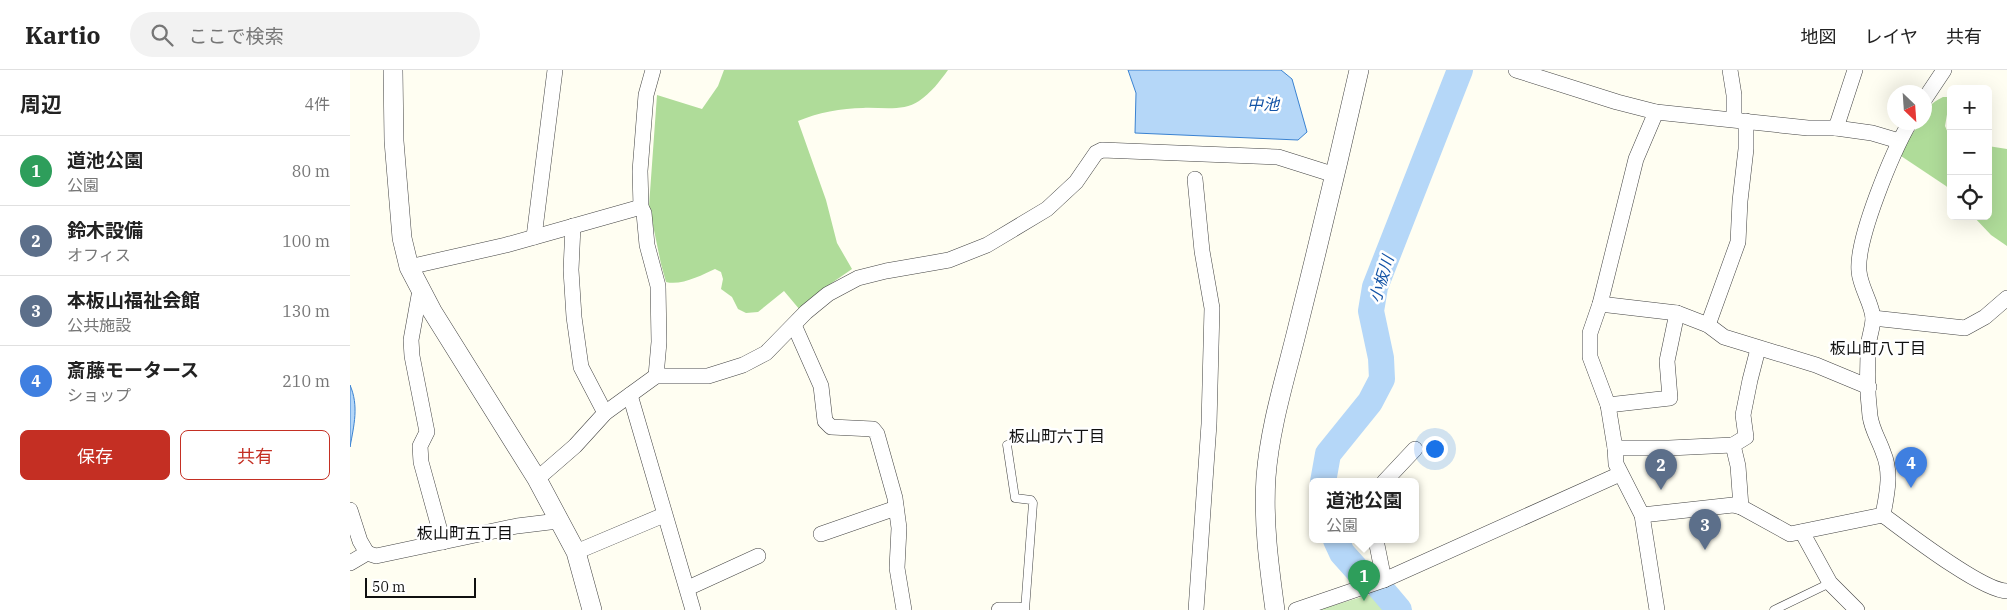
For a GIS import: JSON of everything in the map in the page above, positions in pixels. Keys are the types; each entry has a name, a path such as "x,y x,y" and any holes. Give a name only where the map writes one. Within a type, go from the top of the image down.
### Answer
{"street":[{"path":"393,70 394,141 402,238 409,267 420,290 504,429 537,479 576,552 592,610"},
{"path":"534,237 556,70"},
{"path":"653,70 646,95 640,171 641,206 644,213 647,245 658,286 660,342 656,376"},
{"path":"1275,610 1268,551 1266,504 1266,479 1271,434 1336,175 1359,70"},
{"path":"1516,70 1617,102 1656,112 1808,128 1836,128 1872,132 1899,141"},
{"path":"1708,325 1738,242 1746,148 1730,70"},
{"path":"1836,128 1855,70"},
{"path":"1932,88 1944,70"},
{"path":"1656,112 1636,159 1600,304 1590,333 1590,357 1608,406 1616,448 1616,464 1642,515 1657,610"},
{"path":"1883,515 1889,486 1888,469 1884,453 1873,430 1869,387 1870,340 1873,318 1859,274 1858,259 1880,190 1899,141 1905,130"},
{"path":"537,479 575,446 605,412 656,376 708,376 743,365 766,353 828,294 858,278 949,260 987,244 1048,209 1076,182 1096,152 1102,150 1278,157 1336,175"},
{"path":"1195,179 1202,251 1212,308 1209,424 1196,610"},
{"path":"409,267 506,245 641,206"},
{"path":"573,226 571,270 574,317 581,367 605,412"},
{"path":"420,290 411,340 412,356 427,432 420,446 421,462 443,542"},
{"path":"1873,318 1965,328 1985,317 2007,298"},
{"path":"1600,304 1677,313 1708,325 1724,338 1816,365 1869,387"},
{"path":"1608,406 1670,398 1667,361 1677,313"},
{"path":"794,325 821,386 825,421 831,427 873,429 876,434 896,508 899,528 897,568 904,610"},
{"path":"1616,448 1733,445 1746,436 1744,415 1758,349"},
{"path":"630,395 693,610"},
{"path":"1733,445 1738,466 1741,507"},
{"path":"1388,478 1415,449"},
{"path":"1296,610 1384,580 1620,474"},
{"path":"1642,515 1728,505 1741,507 1790,534 1883,515 1912,537 1985,584 2000,591 2007,591"},
{"path":"821,534 896,508"},
{"path":"350,510 360,541 367,553 376,556 517,526 558,521"},
{"path":"576,552 664,515"},
{"path":"1802,532 1830,583 1857,610"},
{"path":"1377,543 1384,580"},
{"path":"350,563 367,553"},
{"path":"688,588 758,556"},
{"path":"999,610 1019,610"}],"lane":[{"path":"1007,445 1015,498 1031,500 1033,503 1025,610"},
{"path":"1774,610 1830,583"}],"green space":[{"path":"724,70 948,70 931,91 919,101 906,107 838,110 821,113 798,121 826,200 837,243 852,269 826,287 800,310 784,291 758,312 746,313 738,309 732,297 721,289 723,279 721,272 715,269 685,281 666,282 649,206 657,95 702,109 718,86"},
{"path":"1943,97 1947,97 1945,126 1947,131 1947,187 1901,156 1900,151 1915,130 1932,130 1932,104"},
{"path":"1992,147 2007,149 2007,246 1991,235 1977,220 1992,220"},
{"path":"1375,593 1387,610 1318,610"}],"water":[{"name":"中池","path":"1128,70 1281,70 1292,79 1307,132 1298,140 1135,133 1136,93"},
{"path":"350,385 355,408 350,447"}],"waterway":[{"name":"小板川","path":"1324,478 1328,454 1370,402 1382,379 1381,358 1371,311 1375,287 1460,70"},
{"name":"小板川","path":"1337,543 1342,553 1359,572 1377,584 1399,610"}],"place":[{"name":"斎藤モータース","path":"1911,488"},
{"name":"鈴木設備","path":"1661,490"},
{"name":"本板山福祉会館","path":"1705,550"},
{"name":"道池公園","path":"1364,601"}],"district":[{"name":"板山町八丁目","path":"1878,348"},
{"name":"板山町六丁目","path":"1057,436"},
{"name":"板山町五丁目","path":"465,533"}]}
